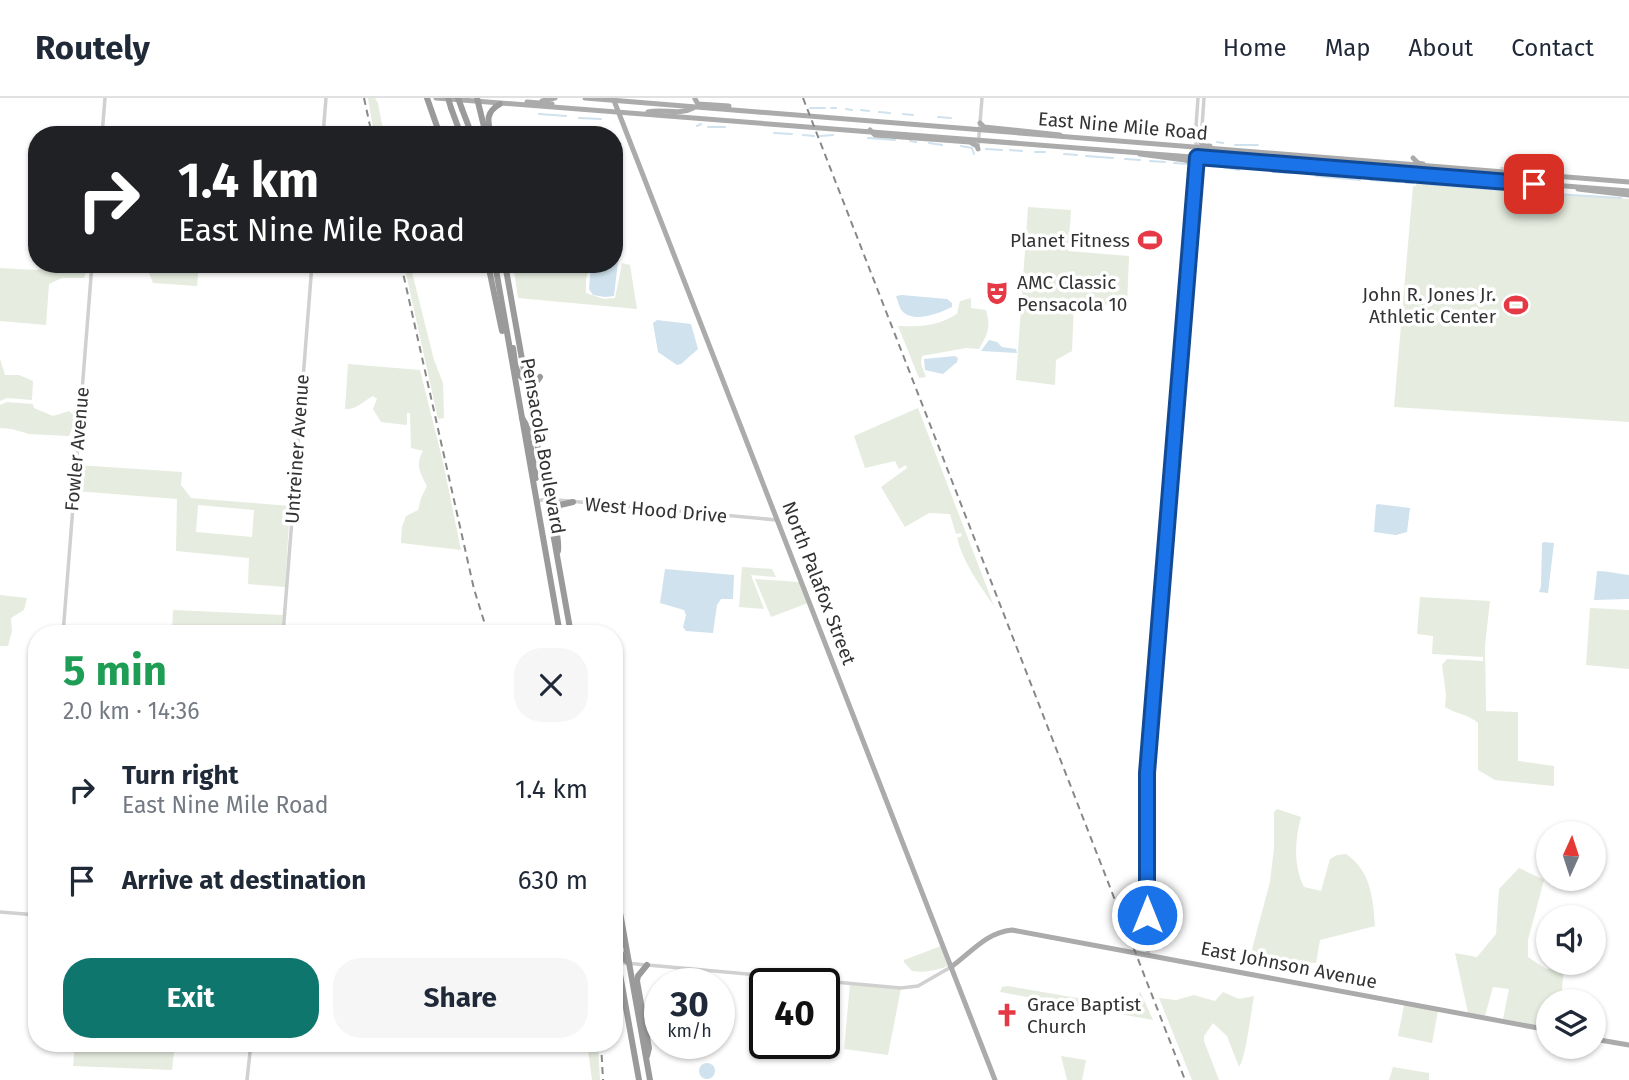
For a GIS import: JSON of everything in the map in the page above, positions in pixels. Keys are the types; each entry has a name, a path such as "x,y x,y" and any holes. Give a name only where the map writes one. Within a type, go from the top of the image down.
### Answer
{"highway":[{"path":"427,98 437,126"},
{"path":"448,98 458,126"},
{"path":"458,98 469,126"},
{"path":"477,100 486,126"},
{"path":"488,126 489,114 500,104"},
{"path":"490,273 511,362"},
{"name":"Pensacola Boulevard","path":"496,273 559,625"},
{"name":"Pensacola Boulevard","path":"508,273 569,625"},
{"path":"503,312 509,323 517,371 519,376 526,380"},
{"path":"534,424 536,414 532,388 540,377"},
{"path":"520,412 527,426 539,494 547,499"},
{"path":"536,501 542,505 545,512 553,554 558,564"},
{"path":"558,564 559,542 555,515 560,505 573,502"},
{"path":"623,929 644,1047"},
{"path":"623,958 629,963"},
{"path":"623,966 627,974 645,1077 649,1080"},
{"path":"644,969 637,981 644,1020"},
{"path":"623,998 639,1080"},
{"path":"646,1059 649,1080"}],"main road":[{"path":"436,98 619,112 621,107 626,105 680,109 687,107"},
{"path":"533,102 555,98"},
{"path":"585,98 739,112"},
{"path":"511,105 533,102 604,107 613,105 614,99"},
{"name":"North Palafox Street","path":"614,99 995,1080"},
{"path":"695,99 698,104 731,107 739,112"},
{"path":"645,113 655,110 682,112 694,107"},
{"path":"696,117 705,111 739,112"},
{"name":"East Nine Mile Road","path":"619,112 1572,187 1629,188"},
{"path":"707,117 735,117 739,112"},
{"name":"East Nine Mile Road","path":"739,112 775,117 783,114 1519,174 1629,188"},
{"path":"625,129 627,120 636,113"},
{"path":"761,122 794,120 799,116"},
{"path":"798,125 799,116"},
{"path":"820,126 852,125 856,120"},
{"path":"855,129 860,124 886,126 892,123"},
{"path":"980,123 984,127 1055,133 1071,138"},
{"path":"884,131 891,129 972,135 980,130"},
{"path":"870,130 875,135 970,142 978,149"},
{"path":"979,139 989,134 1061,141 1071,138"},
{"path":"1031,144 1041,141 1186,153 1193,153 1198,148"},
{"path":"1082,145 1084,142 1114,141"},
{"path":"1198,142 1209,146 1319,155 1328,159"},
{"path":"1120,148 1166,146"},
{"path":"1134,152 1147,157 1185,160 1196,166"},
{"path":"1197,157 1200,153 1208,152 1270,158 1282,155"},
{"path":"1343,156 1391,161 1398,165"},
{"path":"1413,158 1418,163 1457,169"},
{"path":"1308,166 1316,161 1336,160"},
{"path":"1366,171 1404,171 1412,166"},
{"path":"1471,179 1516,180 1519,174"},
{"path":"1534,184 1542,182 1629,188"},
{"name":"East Johnson Avenue","path":"951,967 971,953 985,938 1012,930 1536,1028"},
{"path":"1606,1041 1629,1045"}],"street":[{"path":"103,126 105,98"},
{"path":"324,126 326,98"},
{"path":"978,149 982,98"},
{"path":"1148,954 1147,773 1198,148 1198,98"},
{"path":"1198,142 1204,98"},
{"name":"Fowler Avenue","path":"64,625 91,273"},
{"name":"Untreiner Avenue","path":"284,625 311,273"},
{"name":"West Hood Drive","path":"536,501 547,499 777,520"},
{"path":"0,912 28,914"},
{"path":"623,963 901,988 918,986 951,967"},
{"path":"247,1080 250,1052"}],"shaded area":[{"path":"368,98 375,98 378,103 382,126 373,126"},
{"name":"John R. Jones Jr. Athletic Center","path":"1417,182 1506,189 1507,193 1531,195 1532,191 1629,199 1629,422 1394,407 1413,186 1416,186"},
{"path":"1028,207 1071,210 1068,251 1129,256 1127,306 1074,302 1072,351 1056,360 1055,385 1016,380"},
{"path":"623,263 630,265 637,309 518,298 514,273 588,273 586,293 604,299 615,298 620,273 623,273"},
{"path":"0,268 28,270 28,273 86,273 84,278 62,278 49,284 46,325 0,321"},
{"path":"149,273 198,273 197,286 153,283"},
{"path":"406,273 412,273 434,360 443,383 444,418 438,419"},
{"path":"971,298 971,308 986,310 988,316 988,330 979,349 966,348 922,356 921,364 926,377 919,378 898,326 922,326 943,321 957,314 960,301"},
{"path":"0,359 5,375 19,375 33,381 32,400 7,398 0,401"},
{"path":"348,364 420,370 461,550 401,543 406,516 418,510 427,486 419,468 423,451 411,448 410,413 407,413 407,425 381,422 373,409 377,399 373,396 356,407 345,409"},
{"path":"7,402 33,404 34,408 53,416 69,411 77,418 69,436 29,434 0,428 0,405"},
{"path":"918,408 994,606 963,556 957,538 962,536 961,533 956,534 950,514 929,513 905,527 881,487 907,468 906,465 899,469 895,461 865,468 854,436"},
{"path":"77,465 182,472 181,485 191,498 290,506 285,587 248,584 249,558 176,551 177,499 75,491","holes":["198,505 254,510 252,537 196,532"]},
{"path":"742,567 772,569 776,577 751,575 764,609 739,607"},
{"path":"755,579 799,582 808,603 771,617"},
{"path":"0,595 27,598 24,610 11,618 12,631 8,646 0,646"},
{"path":"1420,597 1490,601 1485,645 1486,711 1518,712 1518,761 1554,766 1554,786 1495,780 1478,770 1478,723 1445,707 1442,665 1447,659 1483,661 1483,657 1432,654 1433,636 1417,634"},
{"path":"1590,608 1629,610 1629,669 1586,665"},
{"path":"173,610 283,615 282,625 172,625"},
{"path":"1277,809 1301,817 1296,852 1300,879 1304,887 1321,891 1330,859 1346,854 1361,868 1366,877 1372,895 1375,926 1320,940 1316,963 1285,961 1265,970 1252,949 1270,882 1274,812"},
{"path":"1519,868 1536,876 1536,891 1541,891 1528,940 1528,957 1536,962 1536,975 1563,975 1562,989 1536,989 1536,1025 1503,1019 1509,989 1493,987 1485,1016 1468,1013 1455,953 1477,957 1496,934 1499,889"},
{"path":"941,946 948,966 917,972 912,971 904,962 904,960"},
{"path":"850,984 901,988 888,1055 844,1049"},
{"path":"1002,987 1136,1008 1140,991 1153,1020 1000,992"},
{"path":"1223,992 1239,999 1254,996 1242,1062 1239,1067 1227,1036 1213,1023 1204,1036 1204,1041 1219,1080 1192,1080 1159,998 1176,1000 1194,995 1215,1001"},
{"path":"1404,1005 1438,1011 1432,1043 1398,1036"},
{"path":"74,1052 174,1052 172,1070 73,1066"},
{"path":"588,1052 598,1052 600,1080 592,1080"},
{"path":"1061,1056 1086,1060 1082,1080 1067,1080"},
{"path":"1393,1067 1429,1073 1429,1080 1389,1080"}],"water":[{"path":"590,273 617,273 614,296 593,295 589,289"},
{"path":"896,296 947,299 952,303 952,307 934,314 914,317 900,309"},
{"path":"657,320 691,324 698,349 677,365 658,352 653,323"},
{"path":"989,340 1002,347 1016,349 1017,353 981,351"},
{"path":"958,358 957,362 943,374 925,370 924,359"},
{"path":"1378,504 1410,508 1407,532 1396,535 1374,532"},
{"path":"1544,542 1554,543 1548,593 1539,592"},
{"path":"665,569 734,575 733,599 721,599 717,605 713,633 686,631 683,627 686,615 684,610 660,603"},
{"path":"1597,571 1629,575 1629,599 1594,600"},
{"path":"704,1063 710,1063 715,1071 713,1077 704,1079 699,1074 699,1068"}],"waterway":[{"path":"810,108 825,108"},
{"path":"831,108 836,108"},
{"path":"846,109 852,110"},
{"path":"861,110 869,111"},
{"path":"879,112 890,113"},
{"path":"539,114 566,116"},
{"path":"903,114 913,115"},
{"path":"938,117 951,118"},
{"path":"579,118 601,119"},
{"path":"697,126 701,124"},
{"path":"708,127 725,127"},
{"path":"774,133 792,134"},
{"path":"803,135 814,136"},
{"path":"820,136 833,135"},
{"path":"868,138 895,140"},
{"path":"910,141 916,142"},
{"path":"1217,142 1223,143"},
{"path":"929,143 942,145"},
{"path":"1235,145 1258,145"},
{"path":"961,146 972,148 974,154"},
{"path":"986,149 1002,150"},
{"path":"1010,150 1022,151"},
{"path":"1035,152 1045,152"},
{"path":"1064,154 1077,155"},
{"path":"1086,156 1113,158"},
{"path":"1125,159 1140,160"},
{"path":"1150,161 1165,162"},
{"path":"1174,163 1188,164"},
{"path":"1223,167 1239,170"},
{"path":"1501,168 1507,168"},
{"path":"1516,169 1525,169"},
{"path":"1273,172 1291,173"},
{"path":"1316,176 1360,180"},
{"path":"1370,180 1399,182"},
{"path":"1406,183 1413,183"},
{"path":"1424,184 1498,190"},
{"path":"1505,191 1621,198"}],"railway":[{"path":"364,98 370,126"},
{"path":"803,98 1185,1080"},
{"path":"403,273 474,589 485,625"},
{"path":"601,1052 603,1080"}],"place":[{"name":"Planet Fitness","path":"1150,240"},
{"name":"AMC Classic Pensacola 10","path":"997,293"},
{"name":"John R. Jones Jr. Athletic Center","path":"1516,305"},
{"name":"Grace Baptist Church","path":"1007,1015"}],"route":[{"path":"1147,915 1147,773 1197,157 1534,184"}]}
